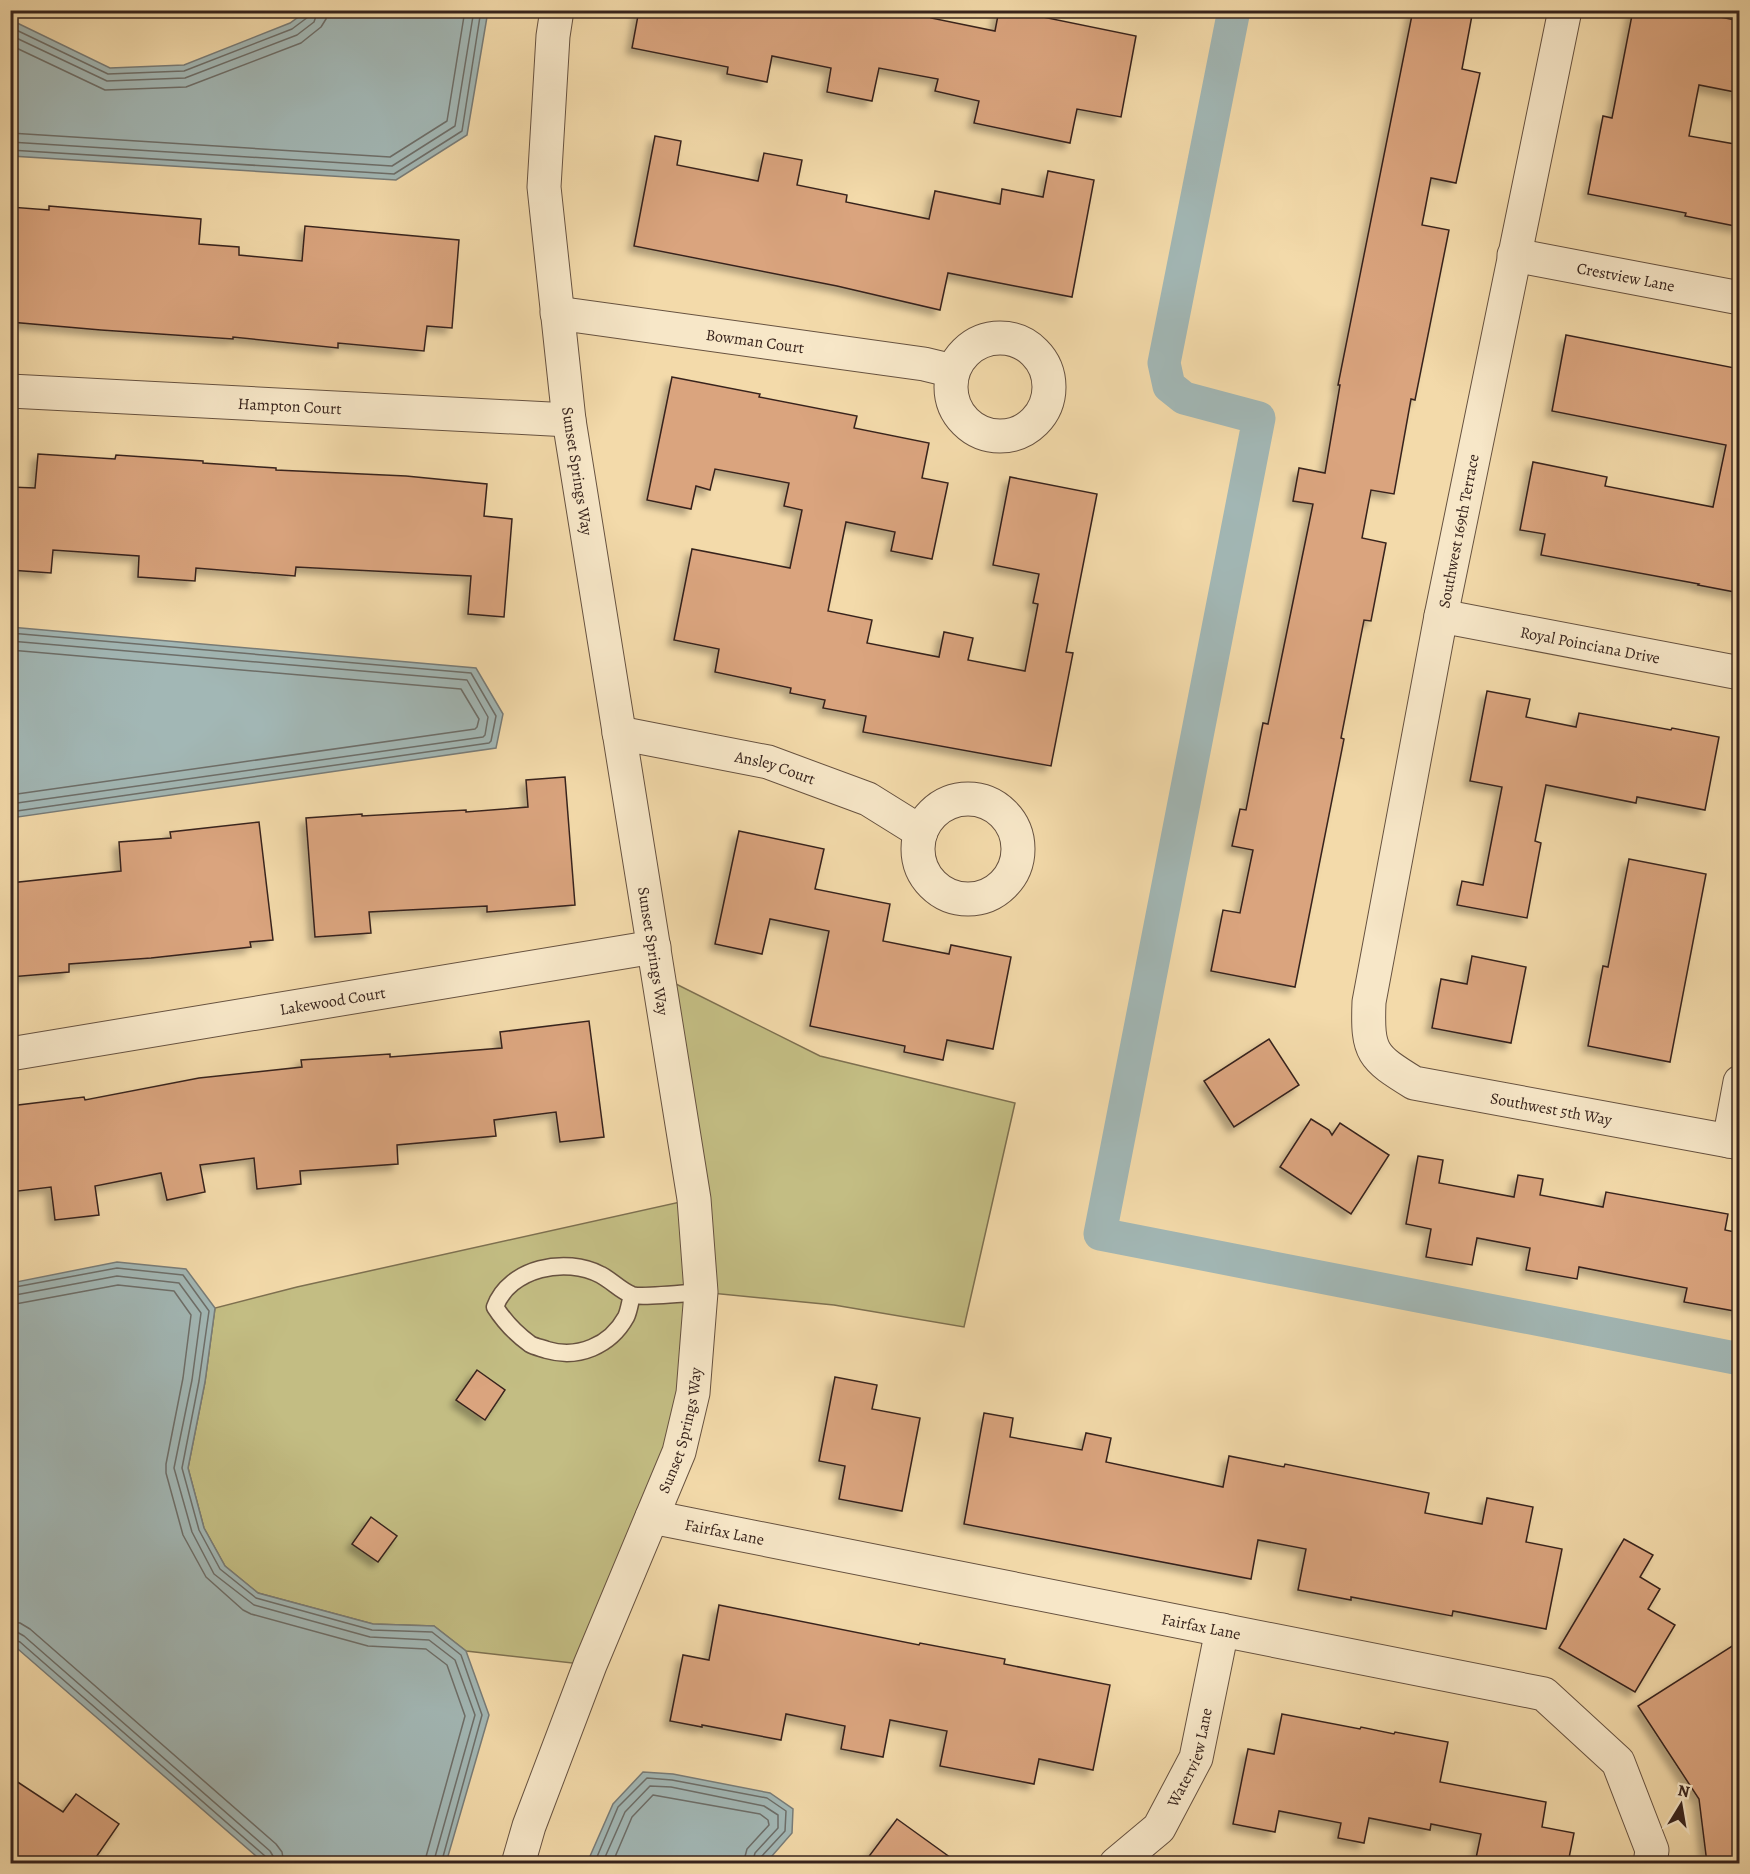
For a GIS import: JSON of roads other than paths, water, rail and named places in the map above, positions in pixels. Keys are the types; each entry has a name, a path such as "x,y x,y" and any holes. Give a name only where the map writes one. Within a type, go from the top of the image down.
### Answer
{"street":[{"name":"Sunset Springs Way","path":"518,1863 529,1826 590,1665 679,1452 693,1393 701,1292 694,1199 569,420 544,187 553,36 557,10"},
{"name":"Southwest 169th Terrace","path":"1373,1053 1368,1027 1369,1002 1441,616 1565,10"},
{"name":"Crestview Lane","path":"1514,255 1740,298"},
{"name":"Bowman Court","path":"557,313 924,364 953,371"},
{"name":"Hampton Court","path":"10,391 569,420"},
{"name":"Royal Poinciana Drive","path":"1441,616 1740,673"},
{"name":"Ansley Court","path":"619,733 768,762 868,799 921,832"},
{"name":"Lakewood Court","path":"10,1054 654,947"},
{"name":"Southwest 5th Way","path":"1373,1053 1389,1068 1414,1083 1735,1142"},
{"path":"1735,1142 1740,1082"},
{"name":"Fairfax Lane","path":"652,1517 1544,1694 1618,1762 1652,1850 1650,1863"},
{"name":"Waterview Lane","path":"1116,1863 1158,1828 1196,1758 1222,1630"}],"lane":[{"path":"632,1295 627,1316 618,1328 603,1343 580,1353 559,1354 532,1345 504,1321 495,1307 499,1296 520,1278 546,1267 573,1266 600,1274 632,1295 701,1292"}],"water":[{"path":"308,10 488,11 467,135 396,180 11,156 11,20 110,68 184,65 290,23"},
{"path":"10,627 476,668 503,714 496,748 11,818"},
{"path":"117,1262 186,1269 215,1308 205,1382 188,1468 204,1528 225,1566 258,1593 373,1624 434,1626 466,1651 489,1715 446,1863 264,1863 11,1643 11,1283"},
{"path":"643,1772 673,1774 770,1793 793,1809 792,1833 772,1856 762,1863 587,1863 613,1804"}],"waterway":[{"path":"1234,10 1164,363 1169,386 1184,398 1259,418 1100,1234 1740,1359"}]}
